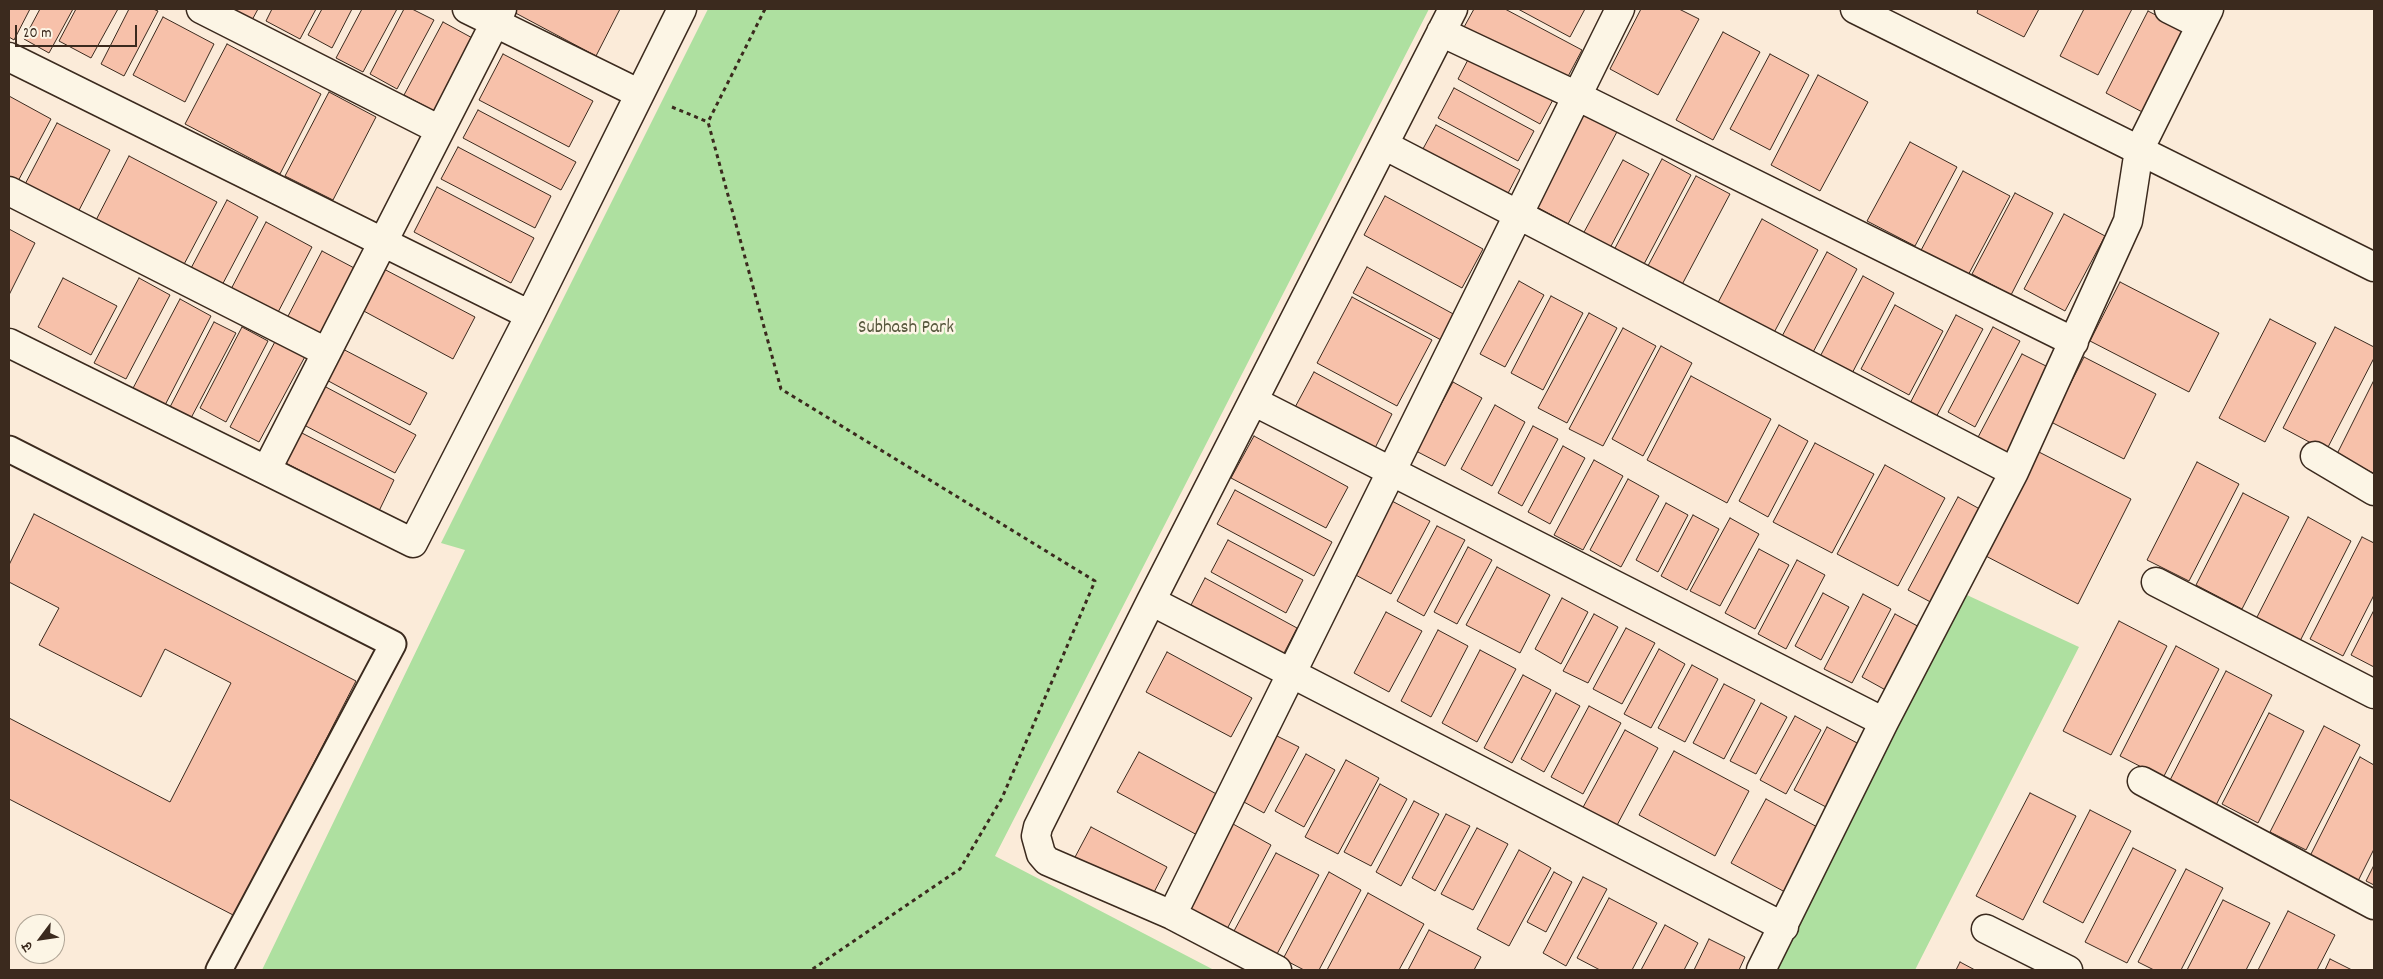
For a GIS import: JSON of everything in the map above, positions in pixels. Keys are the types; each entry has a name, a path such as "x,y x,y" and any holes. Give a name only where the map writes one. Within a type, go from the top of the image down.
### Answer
{"street":[{"path":"201,9 440,130"},
{"path":"467,9 499,16 638,93"},
{"path":"9,342 413,542 530,315 638,93 682,9"},
{"path":"1172,915 1620,9"},
{"path":"1761,970 1884,722 2014,472 2128,221 2139,150 2205,17 2169,9"},
{"path":"1872,13 2139,150 2374,267"},
{"path":"266,469 499,16"},
{"path":"1277,970 1172,915 1047,861 1041,854 1036,836 1038,827 1151,601 1447,20 1577,96 2074,342"},
{"path":"9,57 530,315"},
{"path":"1384,145 2014,472"},
{"path":"9,191 326,352"},
{"path":"1253,401 1392,470 1884,722"},
{"path":"2315,456 2374,491"},
{"path":"2156,582 2374,694"},
{"path":"1151,601 1291,675 1784,927"},
{"path":"2142,781 2374,905"},
{"path":"1986,929 2068,970"}],"lane":[{"path":"9,449 393,644 219,970"}],"path":[{"path":"765,9 708,122 781,389 1095,581 1002,798 960,869 810,970"}],"green space":[{"name":"Subhash Park","path":"708,9 1429,9 995,856 1214,970 262,970 465,550 441,543"},
{"path":"1941,583 2079,647 1915,970 1759,970"}],"building":[{"path":"9,9 30,9 14,40 9,37"},
{"path":"40,9 73,9 49,53 24,39"},
{"path":"76,9 118,9 91,58 59,41"},
{"path":"129,9 153,9 158,11 124,76 101,64"},
{"path":"226,9 258,9 251,22"},
{"path":"272,9 316,9 300,39 266,21"},
{"path":"322,9 352,9 332,48 308,35"},
{"path":"362,9 397,9 363,72 336,58"},
{"path":"404,9 412,9 434,20 397,89 370,74"},
{"path":"508,9 620,9 596,56"},
{"path":"1474,9 1505,9 1582,50 1564,84 1463,29"},
{"path":"1518,9 1585,9 1570,37"},
{"path":"1641,9 1679,9 1699,19 1658,95 1610,69"},
{"path":"1978,9 2039,9 2024,37 1977,13"},
{"path":"2084,9 2132,9 2098,75 2060,56"},
{"path":"2148,11 2190,33 2148,115 2106,93"},
{"path":"163,17 214,44 185,102 133,75"},
{"path":"443,22 476,40 438,113 404,95"},
{"path":"1723,32 1760,52 1713,140 1676,120"},
{"path":"227,44 321,94 280,174 185,124"},
{"path":"1472,52 1555,96 1540,124 1458,79"},
{"path":"503,54 593,101 569,147 479,100"},
{"path":"1770,54 1809,75 1770,150 1730,129"},
{"path":"1818,75 1868,102 1820,191 1771,165"},
{"path":"1454,88 1534,131 1518,161 1438,118"},
{"path":"329,92 376,117 333,200 285,176"},
{"path":"9,96 51,119 17,183 9,178"},
{"path":"478,110 576,162 561,190 463,138"},
{"path":"1586,110 1619,128 1568,224 1535,206"},
{"path":"57,123 110,150 75,218 22,190"},
{"path":"1436,125 1520,170 1503,203 1418,158"},
{"path":"1910,142 1957,167 1915,246 1867,221"},
{"path":"458,147 551,196 535,228 441,179"},
{"path":"129,156 217,202 181,270 94,224"},
{"path":"1662,159 1691,175 1643,266 1614,250"},
{"path":"1623,160 1649,174 1610,248 1583,234"},
{"path":"1963,171 2010,196 1965,281 1918,256"},
{"path":"1696,176 1730,194 1676,296 1642,277"},
{"path":"437,187 534,238 511,283 414,232"},
{"path":"2015,193 2053,213 2011,295 1972,274"},
{"path":"1385,196 1483,249 1462,288 1364,235"},
{"path":"227,200 258,217 220,289 189,272"},
{"path":"2064,214 2105,236 2065,311 2024,289"},
{"path":"1762,219 1818,250 1769,342 1713,312"},
{"path":"266,222 312,247 275,318 229,293"},
{"path":"9,229 35,243 9,295"},
{"path":"322,251 358,270 322,338 286,320"},
{"path":"1827,252 1857,269 1811,356 1780,340"},
{"path":"1367,267 1457,316 1443,341 1353,293"},
{"path":"382,268 475,317 453,359 360,309"},
{"path":"1863,276 1894,293 1847,383 1815,366"},
{"path":"63,278 117,306 91,355 38,327"},
{"path":"139,278 170,295 126,379 94,363"},
{"path":"1519,281 1544,295 1505,367 1480,354"},
{"path":"2120,282 2219,333 2189,392 2090,341"},
{"path":"1551,296 1583,313 1543,390 1511,373"},
{"path":"1352,297 1432,340 1397,406 1317,363"},
{"path":"180,299 211,316 163,409 131,392"},
{"path":"1895,305 1943,331 1909,395 1861,369"},
{"path":"1589,313 1617,328 1567,423 1538,408"},
{"path":"1956,315 1983,329 1933,423 1907,409"},
{"path":"2270,319 2316,343 2265,442 2219,418"},
{"path":"214,322 236,333 191,418 170,407"},
{"path":"242,327 268,341 226,422 200,408"},
{"path":"1993,327 2020,341 1975,427 1948,412"},
{"path":"2335,327 2374,347 2374,358 2326,451 2283,428"},
{"path":"1623,328 1656,346 1603,446 1569,429"},
{"path":"278,336 308,351 259,442 230,427"},
{"path":"337,346 427,393 410,425 321,377"},
{"path":"1661,346 1692,363 1643,456 1612,439"},
{"path":"2022,354 2052,369 2005,457 1976,441"},
{"path":"2084,357 2156,394 2124,459 2051,422"},
{"path":"1314,372 1392,414 1372,454 1293,411"},
{"path":"1691,376 1771,419 1727,503 1647,460"},
{"path":"2374,380 2374,470 2373,473 2337,454"},
{"path":"1453,382 1482,398 1445,466 1416,451"},
{"path":"324,386 416,435 395,473 304,425"},
{"path":"1495,405 1525,422 1492,486 1461,469"},
{"path":"1779,425 1808,441 1768,517 1739,501"},
{"path":"1533,426 1558,439 1522,506 1498,493"},
{"path":"296,430 394,480 379,511 280,460"},
{"path":"1254,436 1348,487 1326,528 1231,478"},
{"path":"1815,443 1874,474 1832,553 1773,522"},
{"path":"1563,446 1585,458 1550,524 1528,512"},
{"path":"2035,450 2131,499 2078,604 1982,554"},
{"path":"1594,460 1623,476 1583,550 1554,535"},
{"path":"2197,462 2239,484 2189,581 2147,560"},
{"path":"1885,465 1945,498 1898,586 1837,554"},
{"path":"1628,479 1659,496 1621,567 1590,550"},
{"path":"1235,490 1332,542 1314,576 1217,524"},
{"path":"2243,493 2289,517 2242,609 2196,585"},
{"path":"1958,497 1987,513 1938,606 1908,590"},
{"path":"1390,500 1430,521 1391,594 1352,573"},
{"path":"1666,503 1688,515 1658,572 1636,560"},
{"path":"34,514 356,681 235,916 9,799 9,718 170,802 231,683 165,649 141,697 39,645 59,608 9,582 9,565"},
{"path":"1693,515 1719,529 1687,590 1661,576"},
{"path":"2308,517 2351,541 2298,645 2254,623"},
{"path":"1730,518 1759,534 1720,606 1690,591"},
{"path":"1437,526 1465,540 1424,616 1397,601"},
{"path":"2362,537 2374,543 2374,595 2343,656 2310,639"},
{"path":"1228,540 1303,580 1286,613 1211,572"},
{"path":"1468,547 1492,560 1457,624 1434,612"},
{"path":"1759,549 1789,565 1755,629 1725,613"},
{"path":"1797,560 1825,575 1786,649 1758,634"},
{"path":"1497,567 1550,595 1520,653 1466,625"},
{"path":"1205,578 1297,628 1283,655 1191,605"},
{"path":"1823,593 1849,607 1821,660 1795,646"},
{"path":"1863,594 1891,609 1852,683 1824,669"},
{"path":"1562,598 1588,612 1561,664 1535,649"},
{"path":"2374,610 2374,667 2351,655"},
{"path":"1386,612 1422,631 1389,692 1354,673"},
{"path":"1594,614 1618,627 1588,683 1563,671"},
{"path":"1895,614 1925,630 1891,693 1862,677"},
{"path":"2119,621 2167,646 2111,755 2063,731"},
{"path":"1626,628 1655,643 1622,704 1593,689"},
{"path":"1438,630 1468,646 1431,717 1401,701"},
{"path":"2176,646 2219,669 2163,778 2120,756"},
{"path":"1659,649 1685,664 1651,728 1624,714"},
{"path":"1480,650 1516,669 1477,742 1442,723"},
{"path":"1167,652 1252,698 1231,737 1146,692"},
{"path":"1692,665 1718,679 1685,742 1658,728"},
{"path":"2226,671 2272,695 2213,811 2167,786"},
{"path":"1523,675 1551,690 1512,763 1484,748"},
{"path":"1724,684 1755,700 1724,759 1693,743"},
{"path":"1556,693 1580,706 1544,772 1521,759"},
{"path":"1761,703 1787,717 1756,774 1730,761"},
{"path":"1589,706 1621,723 1583,794 1551,777"},
{"path":"2269,713 2304,731 2258,823 2222,804"},
{"path":"1795,716 1821,730 1786,794 1760,780"},
{"path":"2324,726 2360,745 2306,850 2270,832"},
{"path":"1827,727 1859,744 1826,807 1794,790"},
{"path":"1625,730 1658,748 1615,829 1581,811"},
{"path":"1267,731 1299,747 1264,813 1233,796"},
{"path":"1674,751 1749,791 1715,856 1639,815"},
{"path":"1139,752 1222,797 1201,837 1117,792"},
{"path":"1306,754 1335,770 1304,827 1275,811"},
{"path":"2360,757 2374,765 2374,849 2358,881 2310,856"},
{"path":"1346,760 1379,778 1338,854 1305,837"},
{"path":"1380,784 1407,799 1371,866 1344,852"},
{"path":"2030,793 2076,816 2023,920 1976,896"},
{"path":"1766,799 1819,828 1785,892 1731,863"},
{"path":"1414,801 1439,814 1401,886 1376,872"},
{"path":"2090,810 2131,831 2083,923 2043,902"},
{"path":"1446,814 1470,826 1435,891 1412,878"},
{"path":"1224,819 1271,845 1227,929 1179,904"},
{"path":"1091,827 1167,867 1150,900 1074,859"},
{"path":"1477,828 1508,844 1473,910 1441,894"},
{"path":"2133,848 2176,870 2127,963 2085,942"},
{"path":"1519,850 1551,868 1509,946 1477,929"},
{"path":"1276,853 1319,875 1277,954 1234,931"},
{"path":"2374,865 2374,885 2366,881"},
{"path":"2186,869 2223,888 2181,970 2154,970 2138,962"},
{"path":"1329,872 1361,890 1319,970 1304,970 1283,959"},
{"path":"1554,872 1572,882 1546,932 1527,922"},
{"path":"1583,877 1607,889 1566,966 1543,953"},
{"path":"1368,893 1424,924 1399,970 1327,970"},
{"path":"1609,898 1657,923 1632,970 1600,970 1577,958"},
{"path":"2223,900 2270,923 2246,970 2187,970"},
{"path":"2288,911 2335,935 2317,970 2258,970"},
{"path":"1665,925 1698,943 1684,970 1641,970"},
{"path":"1429,930 1481,957 1474,970 1408,970"},
{"path":"1709,939 1745,957 1739,970 1694,970"},
{"path":"2330,959 2352,970 2325,970"},
{"path":"1960,962 1975,970 1956,970"}]}
